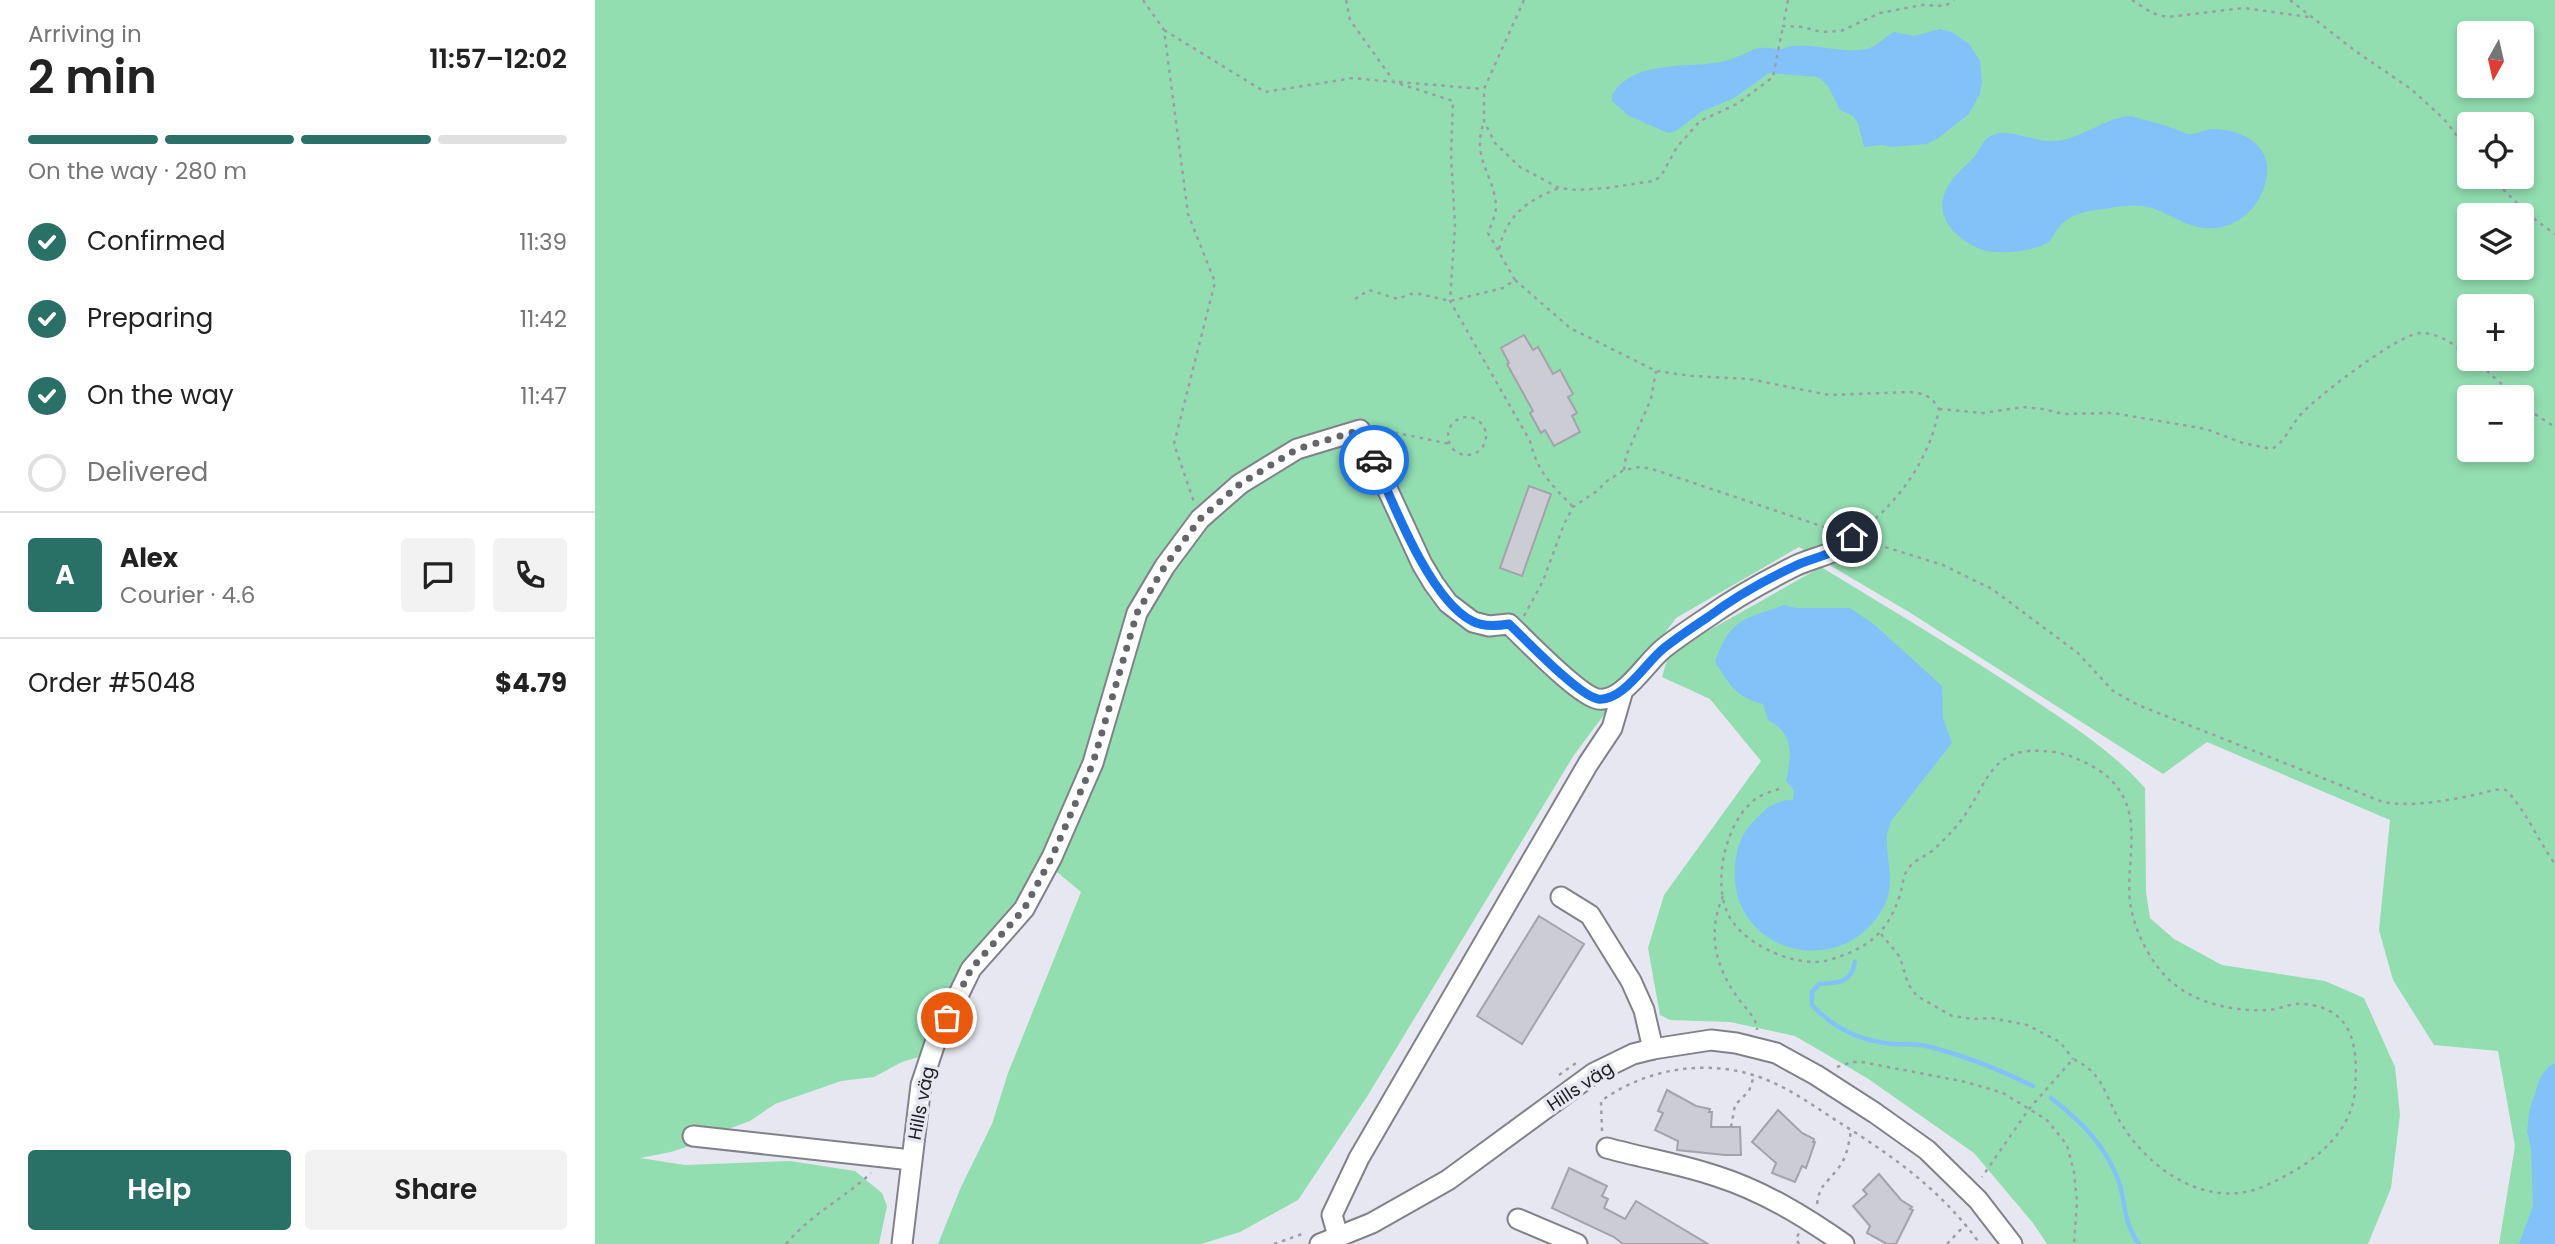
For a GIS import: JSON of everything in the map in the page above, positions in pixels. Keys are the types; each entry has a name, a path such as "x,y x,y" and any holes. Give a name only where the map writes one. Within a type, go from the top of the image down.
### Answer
{"street":[{"name":"Hills väg","path":"902,1244 921,1085 935,1043 971,969 1024,909 1052,857 1093,763 1137,613 1165,566 1200,519 1240,484 1297,449 1360,430"},
{"path":"1360,430 1422,564 1448,603 1473,622 1489,626 1509,624 1585,694 1596,699 1608,699 1623,690 1662,650 1736,597 1797,565 1847,545 1852,537"},
{"path":"1331,1234 1335,1208 1359,1158 1612,728 1623,690"},
{"path":"1561,897 1590,915 1631,981 1644,1010 1653,1049"},
{"name":"Hills väg","path":"1331,1234 1372,1223 1448,1180 1594,1073 1633,1054 1711,1040 1736,1042 1776,1053 1875,1113 1927,1150 1978,1200 2012,1244"},
{"path":"693,1136 911,1160"},
{"path":"1607,1148 1715,1175 1755,1190 1808,1219 1844,1244"},
{"path":"1518,1219 1577,1244"}],"path":[{"path":"1143,0 1164,30 1265,92 1353,78 1484,89"},
{"path":"1346,0 1350,20 1394,82 1453,102 1451,155 1455,226 1450,302 1530,441 1535,461 1545,479 1573,507"},
{"path":"1524,0 1484,89 1484,121 1480,134 1482,164 1492,189 1496,209 1488,233 1515,280 1570,328 1656,371 1749,379 1829,395 1910,392 1932,399 1939,409 1935,428 1906,486 1887,508 1852,537"},
{"path":"1484,121 1495,143 1520,167 1559,188 1607,188 1654,181 1661,176 1677,147 1700,121 1737,104 1774,74 1788,0"},
{"path":"1783,26 1803,27 1821,32 1840,31 1880,13 1922,5 1945,6 1954,0"},
{"path":"2132,0 2152,13 2167,17 2244,8 2311,17"},
{"path":"2290,0 2411,89 2444,119 2457,136"},
{"path":"1164,30 1188,215 1215,282 1174,444 1200,519"},
{"path":"1499,249 1504,230 1529,200 1559,188"},
{"path":"2503,189 2531,216 2555,234"},
{"path":"1355,299 1369,290 1398,299 1420,294 1450,302 1503,288 1515,280"},
{"path":"1939,409 1983,413 2023,407 2043,408 2063,414 2113,413 2206,429 2243,443 2272,449 2281,444 2301,414 2324,393 2403,340 2418,333 2445,338 2457,346"},
{"path":"1624,470 1630,445 1651,399 1656,371"},
{"path":"2487,371 2503,385"},
{"path":"2534,414 2555,427"},
{"path":"1360,430 1373,428 1450,444 1459,453 1472,454 1483,447 1486,441 1482,423 1471,417 1459,418 1451,426 1450,444"},
{"path":"1509,624 1523,618 1535,599 1573,507 1624,470 1640,467 1652,469 1943,565 1992,589 2078,653 2113,691 2138,705 2383,802 2424,803 2478,795 2491,789 2507,790 2519,803 2555,864"},
{"path":"1779,789 1755,799 1733,827 1722,868 1723,894 1728,916 1739,928 1776,956 1819,963 1859,949 1881,934 1890,921 1902,892 1904,873 1912,863 1930,852 1959,824 1975,803 1981,786 2008,755 2035,750 2078,759 2108,777 2120,790 2129,810 2132,832 2130,902 2137,930 2157,967 2178,988 2219,1007 2272,1011 2289,1004 2305,1004 2326,1010 2351,1031 2355,1052 2354,1096 2346,1119 2333,1141 2314,1158 2272,1183 2248,1192 2215,1193 2188,1184 2158,1168 2137,1145 2118,1118 2096,1075 2088,1065 2073,1059 2060,1042 2027,1025 1990,1018 1952,1016 1917,996 1908,984 1900,957 1881,934"},
{"path":"1723,894 1715,915 1717,954 1736,995 1757,1024 1757,1034 1750,1032"},
{"path":"1982,1177 2029,1109 2073,1059"},
{"path":"1551,1081 1582,1060"},
{"path":"1835,1068 1852,1062 1890,1066 2003,1093 2047,1120 2067,1145 2074,1172 2074,1244"},
{"path":"1607,1148 1600,1126 1601,1101 1645,1076 1695,1068 1754,1076 1797,1096 1900,1162 1926,1183 1966,1224 1980,1244"},
{"path":"1731,1127 1735,1105 1749,1091 1754,1076"},
{"path":"1799,1244 1796,1238 1818,1202 1821,1187 1837,1171 1844,1158 1851,1130"},
{"path":"786,1244 806,1222 850,1193 871,1172"},
{"path":"1947,1244 1966,1224"},
{"path":"1275,1244 1331,1234"}],"green space":[{"path":"595,0 2555,0 2555,1244 2499,1244 2515,1146 2498,1051 2434,1045 2393,980 2379,930 2390,820 2207,742 2163,774 1909,612 1799,547 1676,618 1574,755 1368,1095 1298,1200 1240,1232 1201,1244 938,1244 961,1187 992,1124 1008,1073 1081,892 1045,862 922,1056 902,1062 874,1077 841,1081 775,1104 750,1121 706,1137 698,1143 640,1158 685,1165 790,1161 855,1171 882,1193 887,1206 879,1244 595,1244"},
{"path":"1821,567 2040,704 2095,743 2145,788 2146,892 2150,918 2174,939 2222,965 2325,981 2364,998 2395,1067 2400,1115 2391,1188 2368,1244 2047,1244 2033,1223 1974,1153 1867,1078 1795,1036 1730,1022 1670,1020 1660,1015 1648,948 1664,895 1761,761 1710,699 1662,677 1669,653"}],"water":[{"path":"1940,29 1952,32 1969,44 1980,61 1982,82 1980,94 1969,114 1937,139 1926,144 1864,147 1858,123 1853,116 1840,110 1828,86 1818,77 1769,73 1734,98 1701,112 1676,131 1668,133 1629,116 1612,101 1612,96 1620,85 1631,77 1657,68 1720,62 1762,48 1781,49 1801,45 1848,50 1867,49 1894,32 1914,36"},
{"path":"2131,116 2187,134 2222,129 2251,140 2258,146 2267,162 2265,185 2254,207 2235,222 2211,228 2191,225 2143,206 2091,211 2066,220 2045,244 2028,250 2007,252 1975,247 1952,230 1947,222 1942,205 1946,189 1989,137 2007,133 2056,141 2112,120"},
{"path":"1784,605 1796,608 1850,608 1875,625 1942,686 1943,718 1952,743 1891,821 1887,837 1889,888 1884,906 1866,930 1843,945 1817,950 1792,948 1769,938 1750,920 1738,896 1735,866 1742,837 1766,809 1780,802 1793,800 1794,790 1786,781 1790,754 1787,738 1768,720 1763,704 1739,694 1715,662 1727,637 1740,623"},
{"path":"2555,1063 2555,1244 2519,1244 2533,1206 2531,1148 2527,1132 2529,1112 2540,1078 2548,1067"}],"building":[{"path":"1524,335 1533,350 1538,347 1553,374 1560,370 1573,394 1568,397 1577,413 1572,416 1580,432 1554,446 1545,430 1541,433 1530,413 1533,411 1501,348"},
{"path":"1529,486 1551,494 1522,576 1500,568"},
{"path":"1539,916 1584,944 1522,1044 1477,1016"},
{"path":"1667,1090 1696,1106 1710,1109 1711,1127 1740,1127 1741,1155 1677,1150 1678,1141 1655,1130 1663,1113 1658,1111"},
{"path":"1778,1110 1815,1142 1806,1168 1802,1166 1795,1182 1772,1173 1776,1163 1752,1142"},
{"path":"1569,1168 1607,1186 1602,1196 1608,1199 1604,1208 1625,1219 1636,1201 1708,1244 1623,1244 1614,1237 1552,1208"},
{"path":"1879,1174 1913,1210 1896,1244 1887,1244 1867,1233 1870,1226 1853,1206 1867,1194 1863,1190"}],"waterway":[{"path":"1855,962 1847,978 1819,984 1812,992 1812,1005 1829,1021 1870,1040 1922,1045 1954,1054 2033,1086"},
{"path":"2051,1098 2082,1125 2107,1157 2119,1182 2130,1227 2139,1244"}],"way so far":[{"path":"947,1018 971,969 1024,909 1052,857 1093,763 1137,613 1165,566 1200,519 1240,484 1297,449 1360,430 1374,460"}],"route":[{"path":"1374,460 1422,564 1448,603 1473,622 1489,626 1509,624 1585,694 1596,699 1608,699 1623,690 1662,650 1736,597 1797,565 1847,545 1852,537"}]}
